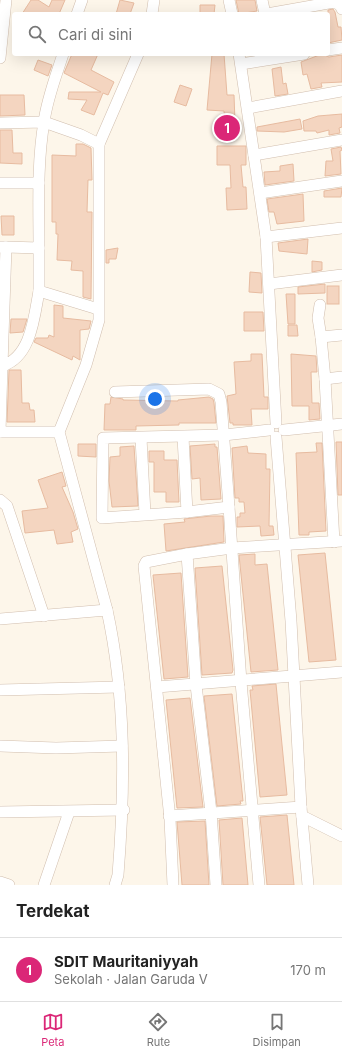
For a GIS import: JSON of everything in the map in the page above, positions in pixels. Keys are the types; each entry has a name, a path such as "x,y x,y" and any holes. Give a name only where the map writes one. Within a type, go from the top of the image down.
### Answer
{"street":[{"path":"0,58 6,0"},
{"path":"78,12 82,0"},
{"path":"152,12 154,0"},
{"path":"229,0 232,12"},
{"path":"262,0 265,12"},
{"path":"276,12 323,2 334,2 340,5 342,9"},
{"path":"330,50 342,48"},
{"path":"1,366 12,363 20,356 32,327 39,291 40,183 44,122 53,83 62,56"},
{"path":"115,885 118,875 124,810 116,650 107,610 59,432 86,365 98,320 99,144 137,56"},
{"path":"278,56 240,59 266,237 276,430 286,546 308,885"},
{"path":"248,108 342,91"},
{"path":"0,123 44,122 81,135 99,144"},
{"path":"254,155 342,140"},
{"path":"260,193 342,182"},
{"path":"0,183 40,183"},
{"path":"266,237 342,228"},
{"path":"39,248 3,247 0,432 59,432"},
{"path":"269,284 342,275"},
{"path":"39,291 98,309"},
{"path":"173,885 169,816 144,566 146,562 153,560 232,548 338,542 325,379 318,318 320,305"},
{"path":"321,337 342,335"},
{"path":"325,379 342,377"},
{"path":"115,392 209,389 219,394 224,435 241,682 259,885"},
{"path":"229,506 187,512 102,518 103,438 224,435 342,424"},
{"path":"183,437 187,512"},
{"path":"141,438 144,514"},
{"path":"0,500 7,506 44,616"},
{"path":"187,554 196,686 211,812 216,885"},
{"path":"0,619 107,610"},
{"path":"157,687 196,686 342,672"},
{"path":"0,690 119,687"},
{"path":"0,746 56,748 122,746"},
{"path":"0,812 124,810"},
{"path":"169,816 253,810 302,811 342,836"},
{"path":"44,885 69,812"},
{"path":"0,882 9,885"}],"building":[{"path":"31,0 38,0 49,7 52,0 65,0 60,12 23,12"},
{"path":"120,0 134,3 131,12 117,12"},
{"path":"236,0 255,0 257,11 239,12"},
{"path":"200,5 215,5 214,12 200,12"},
{"path":"333,9 335,12 338,27 341,27 342,40 330,43 330,12 328,12 328,10"},
{"path":"342,55 342,82 321,83 322,87 311,89 307,74 303,75 301,62 317,56 329,57"},
{"path":"71,56 97,56 91,70 114,82 108,95 103,93 94,115 81,110 87,100 68,99 69,92 101,92 64,73"},
{"path":"212,56 224,56 227,95 234,95 235,122 225,122 224,111 207,110"},
{"path":"38,60 52,65 48,76 34,70"},
{"path":"281,67 283,84 286,83 288,94 275,96 272,69"},
{"path":"180,85 192,89 186,106 174,102"},
{"path":"0,95 24,95 25,115 0,116"},
{"path":"342,114 342,127 339,128 340,133 329,135 329,130 317,133 316,131 304,131 303,121 318,116"},
{"path":"300,119 302,129 284,132 257,131 257,127"},
{"path":"0,130 12,130 13,153 22,153 22,164 0,163"},
{"path":"76,144 83,144 91,148 92,180 88,180 87,212 92,212 91,299 83,297 83,271 71,270 72,261 57,260 58,234 56,234 56,222 52,222 52,155 76,156"},
{"path":"217,146 246,146 246,165 241,165 243,187 246,187 247,209 227,210 226,188 231,188 230,165 217,165"},
{"path":"341,147 341,174 325,176 326,161 333,161 331,149"},
{"path":"293,164 294,181 265,185 264,172 280,171 280,166"},
{"path":"342,188 341,197 324,197 324,191"},
{"path":"303,194 304,221 277,224 274,212 269,212 267,199"},
{"path":"1,216 14,216 14,235 2,235"},
{"path":"308,239 307,254 279,251 278,243"},
{"path":"118,248 116,259 109,259 109,263 106,263 106,250"},
{"path":"312,261 322,262 322,270 312,272"},
{"path":"250,272 261,273 262,293 249,292"},
{"path":"325,284 325,293 298,294 298,287"},
{"path":"327,286 339,286 339,304 327,304"},
{"path":"286,294 295,294 295,324 288,324"},
{"path":"54,305 63,306 63,318 91,321 89,329 80,330 80,360 73,356 72,360 34,342 36,338 48,338 49,335 54,337"},
{"path":"244,312 263,312 264,331 244,331"},
{"path":"11,319 27,319 23,332 10,333"},
{"path":"288,325 297,325 298,336 288,336"},
{"path":"251,354 262,354 264,397 268,397 268,409 251,409 252,425 233,425 233,423 230,423 227,396 236,394 234,362 251,361"},
{"path":"291,354 316,356 317,372 311,372 312,403 319,403 320,419 309,420 309,406 292,406"},
{"path":"9,370 21,370 22,403 29,403 30,410 34,410 35,422 7,422"},
{"path":"111,397 123,400 178,401 209,397 213,399 216,423 179,423 179,425 136,426 136,430 104,430 105,404 110,404"},
{"path":"336,442 342,442 342,495 338,495"},
{"path":"316,443 322,443 326,531 309,532 309,535 299,535 296,453 317,452"},
{"path":"78,444 96,444 96,457 78,456"},
{"path":"215,444 215,447 217,447 221,499 201,500 200,478 192,479 190,446"},
{"path":"134,446 138,506 112,507 109,481 110,457 120,456 120,447"},
{"path":"247,446 248,453 266,454 266,469 270,469 269,526 273,526 274,535 261,536 260,526 237,527 237,517 240,517 240,513 245,513 244,502 239,502 239,498 235,498 232,448"},
{"path":"149,451 164,451 164,460 177,460 179,502 166,502 166,492 154,492 154,462 149,462"},
{"path":"62,472 66,486 62,487 73,512 78,529 71,532 73,542 57,544 54,530 25,533 22,511 48,508 38,480"},
{"path":"223,516 224,542 166,551 164,524 185,522 184,519"},
{"path":"325,553 336,660 309,662 298,555"},
{"path":"255,554 255,565 267,564 278,670 251,672 239,555"},
{"path":"222,566 233,670 232,673 202,675 195,568"},
{"path":"181,573 188,677 164,679 153,575"},
{"path":"276,684 287,795 260,797 250,690 253,690 252,686"},
{"path":"232,694 243,801 240,801 241,804 217,806 204,696"},
{"path":"190,698 203,807 177,808 166,700"},
{"path":"287,815 294,885 267,885 260,817"},
{"path":"242,818 248,885 223,885 219,820"},
{"path":"205,821 209,885 182,885 177,822"}],"place":[{"name":"SDIT Mauritaniyyah","path":"227,128"}]}
